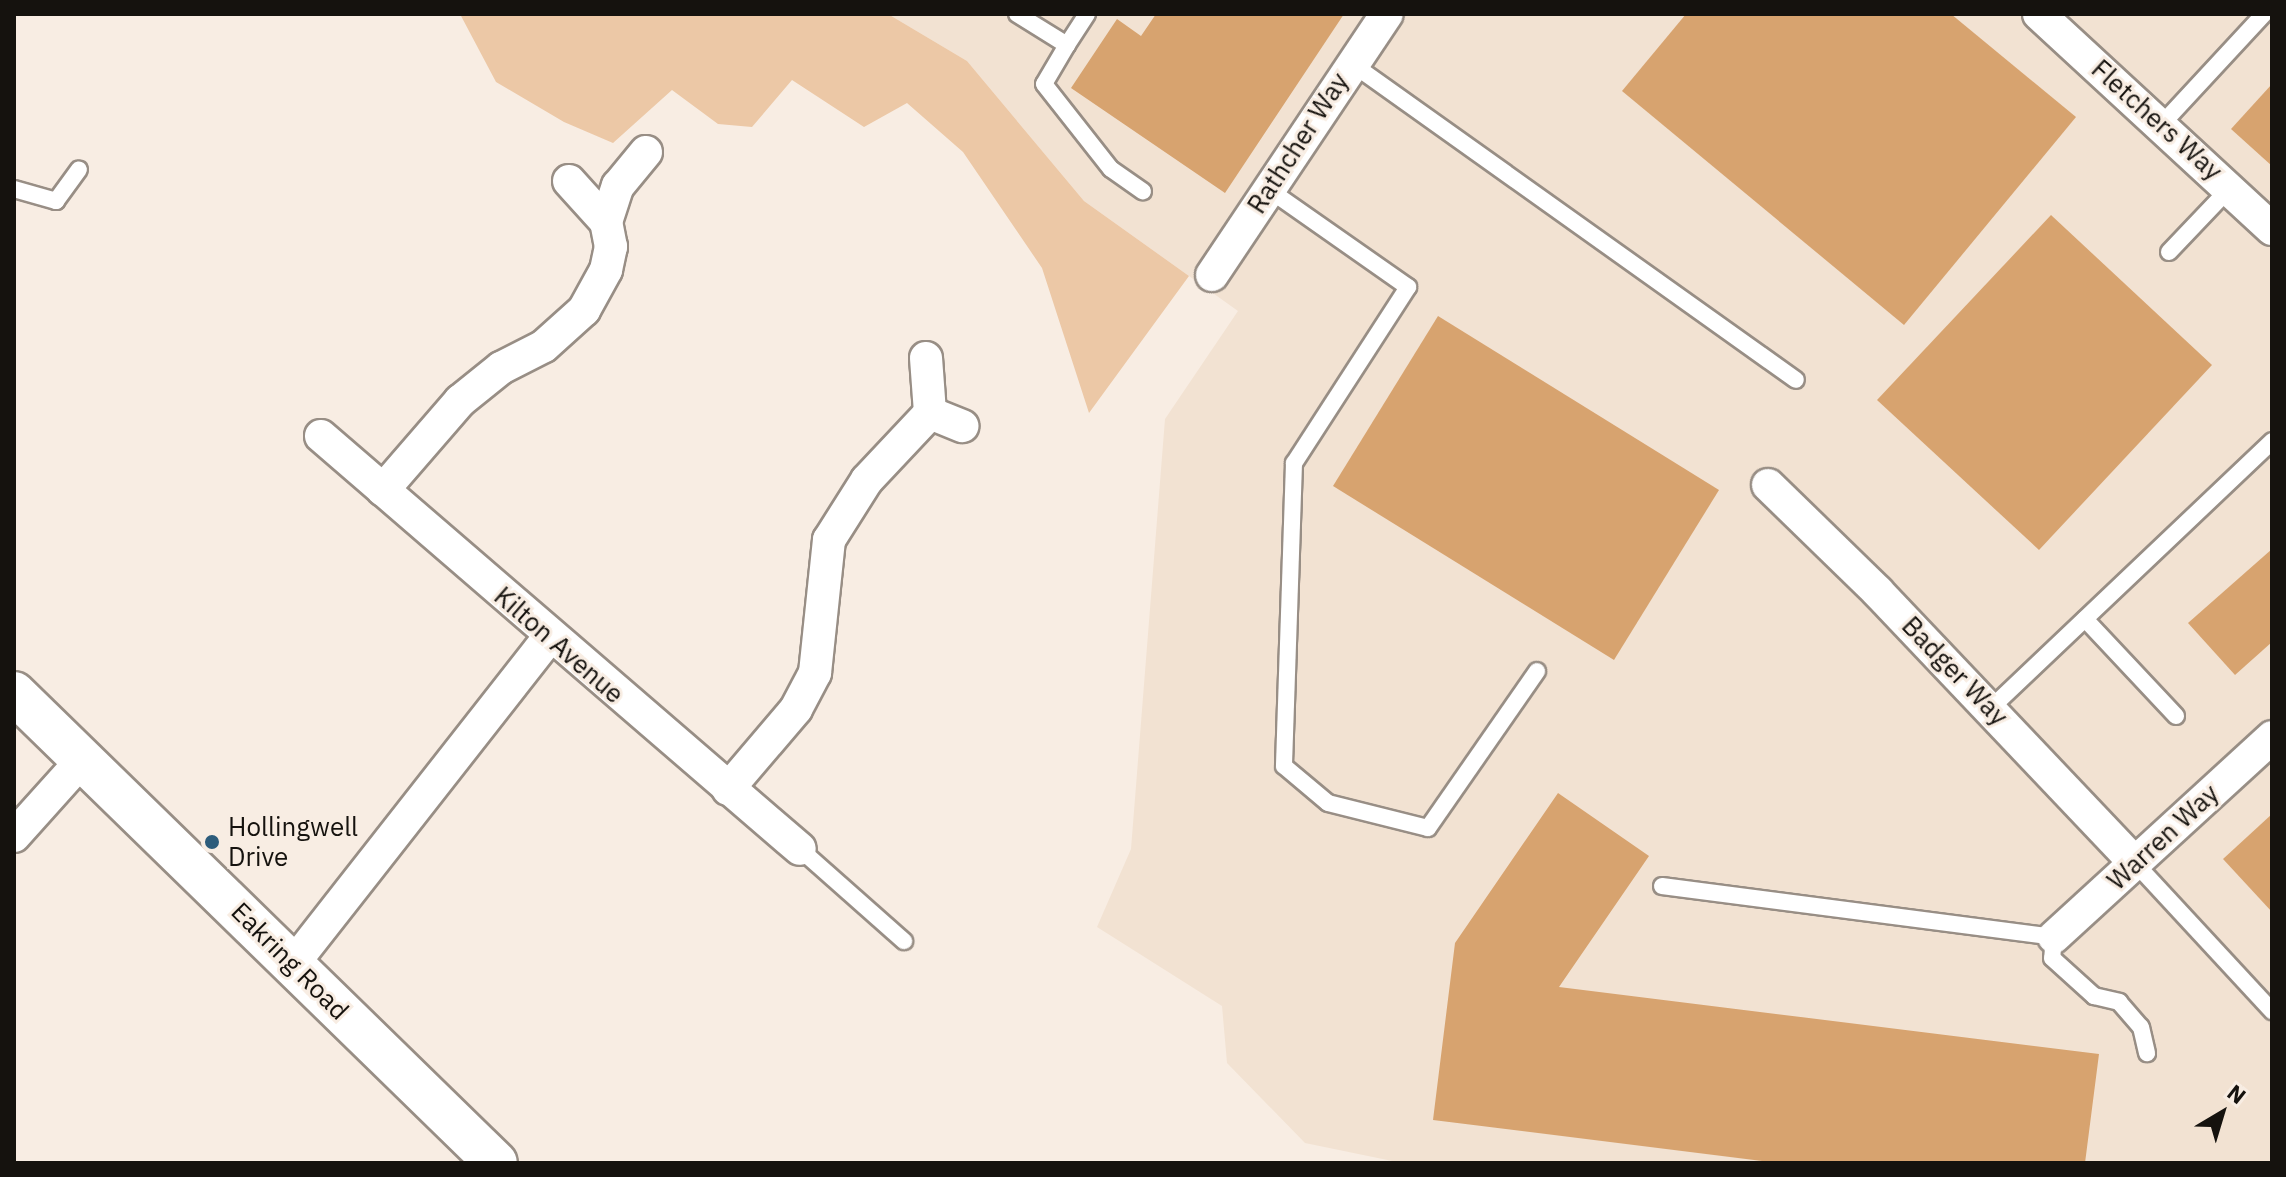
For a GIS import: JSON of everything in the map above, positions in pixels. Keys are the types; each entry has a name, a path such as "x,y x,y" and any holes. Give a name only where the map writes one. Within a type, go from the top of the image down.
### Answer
{"street":[{"name":"Rathcher Way","path":"1212,275 1351,63 1387,14"},
{"name":"Fletchers Way","path":"2039,14 2231,187 2272,229"},
{"path":"383,490 460,401 501,368 544,346 584,310 606,270 611,247 606,222 618,186 646,152"},
{"path":"569,181 606,222"},
{"path":"728,789 796,709 815,673 829,540 867,480 930,413 926,358"},
{"path":"930,413 962,426"},
{"name":"Kilton Avenue","path":"321,436 549,637 800,849"},
{"name":"Badger Way","path":"1768,485 1991,708 2135,863"},
{"path":"293,964 549,637"},
{"name":"Eakring Road","path":"14,693 496,1163"},
{"name":"Warren Way","path":"2054,937 2272,737"},
{"path":"14,836 84,758"}],"lane":[{"path":"1017,14 1067,45"},
{"path":"1087,14 1044,84 1111,169 1143,191"},
{"path":"2162,124 2264,14"},
{"path":"1351,63 1796,380"},
{"path":"14,189 56,201 79,169"},
{"path":"2169,252 2231,187"},
{"path":"1268,189 1408,287 1294,463 1284,766 1328,803 1428,828 1537,671"},
{"path":"1991,708 2272,441"},
{"path":"2085,619 2176,716"},
{"path":"800,849 904,941"},
{"path":"2135,863 2272,1011"},
{"path":"1662,886 2054,937 2052,958 2094,996 2119,1002 2141,1027 2147,1053"}],"shaded area":[{"path":"460,14 888,14 967,61 1084,201 1189,276 1089,413 1042,268 963,152 907,103 864,127 792,80 752,127 718,124 672,90 613,143 564,122 496,82"},
{"path":"888,14 2272,14 2272,1163 1402,1163 1305,1143 1227,1063 1222,1006 1097,927 1131,849 1165,419 1238,311 1084,201 967,61"}],"building":[{"path":"1156,14 1344,14 1225,193 1071,88 1117,19 1141,36"},
{"path":"1686,14 1951,14 2076,117 1904,325 1622,91"},
{"path":"2272,84 2272,166 2231,129"},
{"path":"2051,215 2212,365 2039,550 1877,400"},
{"path":"1438,316 1719,490 1614,660 1333,486"},
{"path":"2272,549 2272,642 2235,675 2188,623"},
{"path":"1558,793 1649,856 1559,987 2099,1054 2085,1163 1778,1163 1433,1120 1455,943"},
{"path":"2272,814 2272,912 2223,859"}],"place":[{"name":"Hollingwell Drive","path":"212,842"}]}
